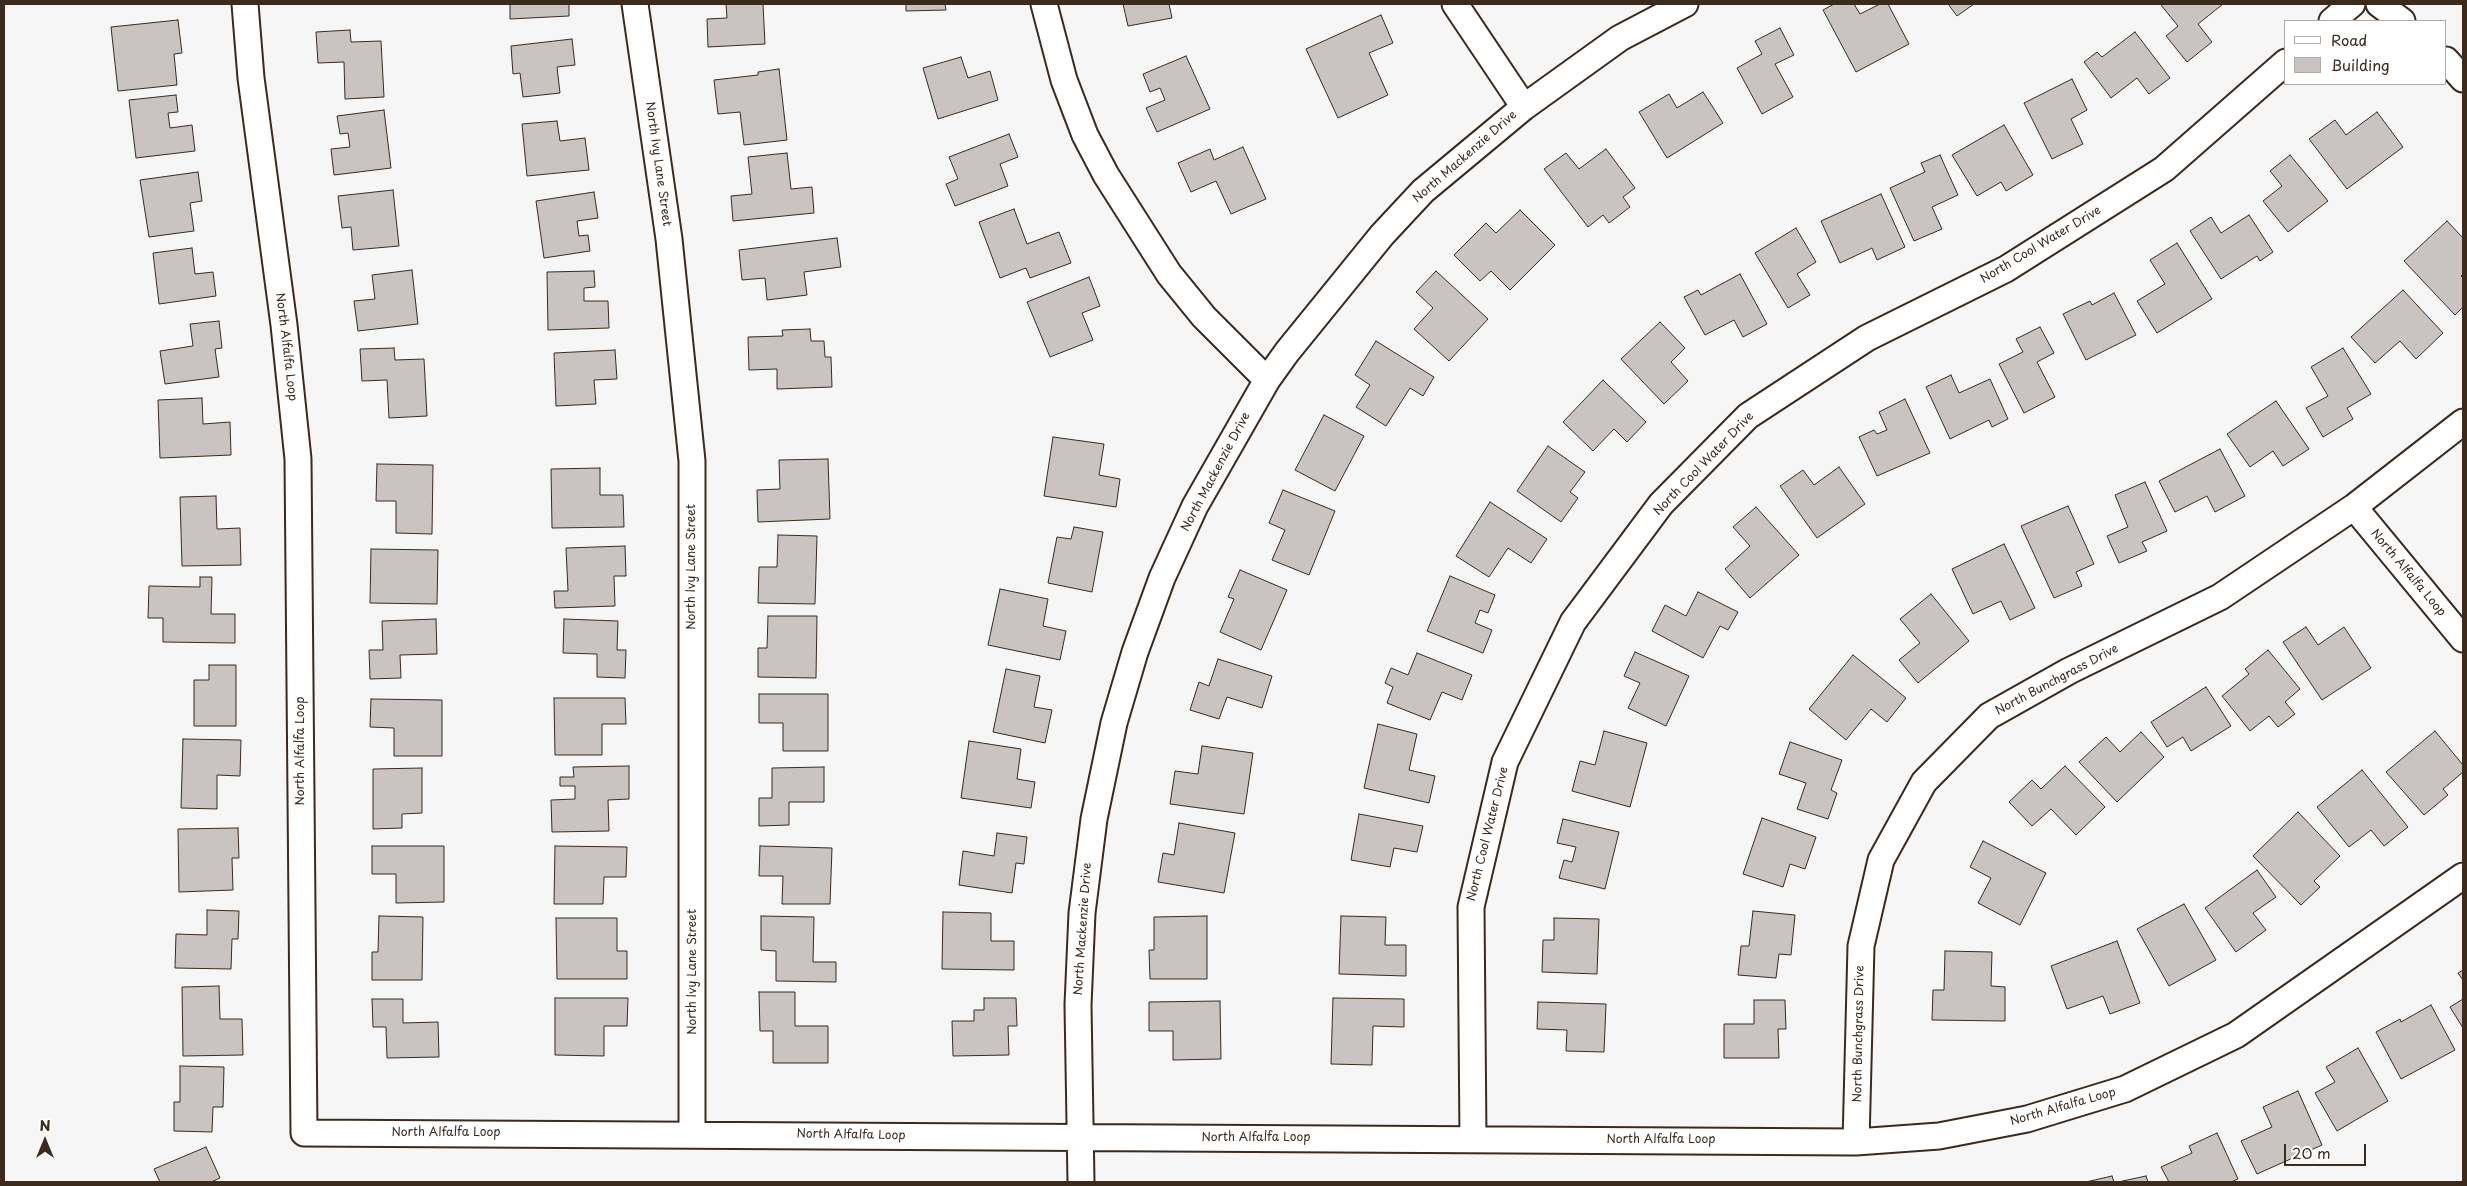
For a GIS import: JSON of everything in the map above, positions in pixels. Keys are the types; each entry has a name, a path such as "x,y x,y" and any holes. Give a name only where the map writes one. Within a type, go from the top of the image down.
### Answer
{"street":[{"name":"North Alfalfa Loop","path":"245,4 251,78 284,325 298,459 304,1133 1856,1142 1939,1136 2007,1123 2125,1088 2236,1035 2463,876"},
{"name":"North Ivy Lane Street","path":"635,4 669,239 692,461 692,1134"},
{"path":"1044,4 1064,80 1085,135 1106,175 1169,274 1204,317 1267,380"},
{"path":"1455,4 1524,107"},
{"name":"North Mackenzie Drive","path":"1081,1182 1078,1005 1082,913 1094,820 1114,723 1135,652 1162,578 1195,506 1267,380 1287,352 1382,235 1422,191 1524,107 1620,38 1685,4"},
{"path":"2333,20 2352,4"},
{"path":"2379,4 2401,20"},
{"path":"2447,61 2463,79"},
{"name":"North Cool Water Drive","path":"1473,1139 1471,907 1506,762 1573,622 1661,504 1748,416 1867,338 2006,268 2164,169 2284,64"},
{"name":"North Bunchgrass Drive","path":"1856,1142 1861,946 1881,860 1924,782 1989,716 2069,672 2220,596 2354,507 2463,422"},
{"name":"North Alfalfa Loop","path":"2354,507 2463,639"}],"building":[{"path":"510,4 569,4 569,16 510,19"},
{"path":"726,4 763,4 765,44 708,47 707,19 727,18"},
{"path":"906,4 945,4 946,10 906,11"},
{"path":"1123,4 1169,4 1172,18 1128,26"},
{"path":"1834,4 1854,4 1860,14 1880,4 1888,4 1909,44 1856,72 1823,10"},
{"path":"1948,4 1974,4 1957,16"},
{"path":"2162,4 2223,4 2198,24 2212,42 2187,62 2166,36 2178,26"},
{"path":"1381,15 1393,43 1369,53 1388,95 1338,118 1306,49"},
{"path":"178,20 182,53 174,54 177,85 118,91 111,27"},
{"path":"1780,28 1794,55 1775,64 1793,97 1762,114 1737,68 1762,54 1755,41"},
{"path":"350,30 351,42 381,41 384,97 345,99 344,62 318,63 316,32"},
{"path":"2135,32 2170,78 2149,94 2137,78 2111,98 2084,62 2097,52 2102,57"},
{"path":"572,39 575,65 557,67 560,93 523,97 520,73 513,74 511,46"},
{"path":"1186,56 1210,109 1157,132 1146,108 1165,100 1160,88 1150,92 1143,74"},
{"path":"961,57 968,78 990,71 998,100 938,119 923,68"},
{"path":"779,69 787,140 744,145 740,112 718,114 714,80 758,75 758,72"},
{"path":"2072,79 2087,110 2071,119 2083,144 2052,159 2024,103"},
{"path":"1703,92 1723,123 1667,158 1639,112 1669,94 1677,108"},
{"path":"176,95 178,112 168,113 170,128 192,125 195,151 136,158 129,100"},
{"path":"384,110 391,168 334,175 331,149 350,147 348,133 340,134 337,116"},
{"path":"2377,112 2403,147 2347,189 2309,139 2335,120 2346,135"},
{"path":"557,121 560,141 585,138 589,170 527,176 522,124"},
{"path":"2004,125 2033,175 2006,191 2001,182 1977,196 1952,155"},
{"path":"1009,134 1018,157 1000,164 1008,186 955,206 946,184 958,179 949,157"},
{"path":"1243,147 1266,199 1231,214 1216,181 1191,192 1178,163 1210,149 1214,160"},
{"path":"1606,149 1635,188 1623,197 1630,207 1609,223 1603,215 1588,227 1544,169 1566,153 1579,169"},
{"path":"787,153 791,189 812,187 814,213 733,221 731,196 752,194 748,157"},
{"path":"1940,155 1958,195 1932,207 1942,229 1914,241 1890,188 1925,172 1921,163"},
{"path":"2290,155 2328,201 2288,232 2263,201 2282,186 2270,171"},
{"path":"198,172 202,201 190,203 194,231 149,237 140,180"},
{"path":"393,190 399,246 353,250 351,227 342,228 338,196"},
{"path":"594,192 598,218 577,221 579,236 588,235 590,251 544,258 536,201"},
{"path":"1881,194 1905,247 1877,260 1872,248 1840,263 1821,221"},
{"path":"1014,209 1027,244 1059,232 1071,263 1030,278 1026,268 1000,278 979,222"},
{"path":"1520,210 1555,245 1510,290 1491,271 1480,281 1454,255 1486,223 1496,233"},
{"path":"2249,215 2273,252 2260,261 2257,256 2221,279 2190,231 2211,217 2221,233"},
{"path":"2447,221 2463,238 2463,274 2461,276 2463,278 2463,307 2455,315 2404,261"},
{"path":"1796,228 1816,262 1797,274 1810,295 1788,308 1755,253"},
{"path":"837,238 841,267 804,272 807,295 767,300 765,278 742,280 739,250"},
{"path":"2177,243 2212,299 2157,333 2137,301 2165,284 2150,260"},
{"path":"192,248 195,274 213,272 216,296 159,304 153,253"},
{"path":"412,270 418,324 358,331 354,301 375,299 372,275"},
{"path":"594,271 595,287 584,288 584,301 608,301 609,328 548,330 547,272"},
{"path":"1436,271 1488,319 1449,361 1414,329 1433,308 1416,292"},
{"path":"1740,274 1767,324 1743,337 1734,320 1705,335 1684,297 1698,290 1701,295"},
{"path":"1089,277 1100,306 1082,313 1093,340 1050,357 1027,302"},
{"path":"2403,290 2443,333 2416,359 2400,341 2375,363 2351,337"},
{"path":"2114,293 2136,335 2086,360 2063,314 2090,301 2092,305"},
{"path":"219,321 222,348 215,349 219,377 165,384 160,351 193,346 190,324"},
{"path":"1660,322 1685,348 1671,362 1688,381 1664,404 1621,359"},
{"path":"2040,327 2054,353 2037,362 2055,397 2024,413 1999,364 2023,352 2016,339"},
{"path":"810,329 811,341 824,341 825,357 831,357 832,387 777,389 777,369 749,370 748,337 783,336 782,330"},
{"path":"1376,341 1434,377 1423,396 1410,388 1386,426 1356,407 1370,385 1355,375"},
{"path":"394,348 395,360 424,359 427,416 389,418 387,380 362,381 360,349"},
{"path":"2343,348 2371,394 2347,408 2353,419 2323,437 2306,408 2328,396 2311,367"},
{"path":"615,350 617,379 594,380 596,404 556,406 554,353"},
{"path":"1951,375 1959,393 1990,379 2008,419 1992,427 1989,420 1950,439 1926,387"},
{"path":"1603,380 1646,422 1627,442 1614,429 1593,451 1563,422"},
{"path":"202,398 203,424 230,422 231,455 160,458 158,400"},
{"path":"1905,399 1930,453 1877,476 1859,437 1874,430 1877,434 1887,430 1879,412"},
{"path":"2276,401 2309,449 2283,466 2273,451 2250,467 2227,434"},
{"path":"1324,415 1364,436 1335,491 1295,470"},
{"path":"1053,437 1104,444 1099,475 1120,479 1116,507 1044,496"},
{"path":"1548,446 1585,472 1570,492 1578,498 1561,522 1517,491"},
{"path":"2220,449 2245,496 2215,512 2207,496 2175,512 2159,481"},
{"path":"828,459 830,519 758,522 757,490 780,489 779,460"},
{"path":"377,464 433,465 432,534 396,533 396,501 376,501"},
{"path":"1839,467 1865,504 1817,538 1780,486 1803,470 1814,485"},
{"path":"600,468 600,495 623,495 624,527 552,528 551,469"},
{"path":"2145,482 2167,531 2142,542 2147,551 2119,563 2107,536 2128,527 2115,495"},
{"path":"1283,490 1335,511 1309,575 1272,560 1285,530 1269,523"},
{"path":"216,496 217,529 240,528 241,565 182,566 180,497"},
{"path":"1490,502 1547,539 1531,563 1508,548 1489,577 1456,556"},
{"path":"2068,506 2094,564 2076,572 2082,586 2054,598 2021,526"},
{"path":"1756,507 1799,555 1750,598 1725,569 1750,546 1733,527"},
{"path":"1074,527 1103,532 1092,592 1048,583 1057,537 1071,539"},
{"path":"778,535 817,536 815,604 758,603 759,567 777,567"},
{"path":"2004,544 2035,608 2010,620 2001,601 1973,614 1952,569"},
{"path":"625,546 626,576 614,576 615,606 555,608 554,591 568,591 566,548"},
{"path":"371,549 438,550 437,604 370,603"},
{"path":"1240,570 1287,590 1261,650 1220,632 1234,599 1228,597"},
{"path":"1450,576 1495,595 1488,613 1480,610 1475,623 1492,630 1483,653 1427,631"},
{"path":"200,577 212,577 211,614 235,614 235,643 163,642 163,618 148,618 149,586 200,587"},
{"path":"1000,589 1048,599 1043,626 1066,631 1060,660 988,645"},
{"path":"1698,592 1738,612 1728,630 1720,626 1703,658 1652,631 1665,605 1686,616"},
{"path":"1931,594 1969,641 1918,683 1899,660 1920,643 1900,619"},
{"path":"768,616 817,616 816,678 758,677 758,648 767,648"},
{"path":"436,619 437,654 400,655 401,678 370,679 369,650 383,650 382,621"},
{"path":"564,619 618,621 617,650 626,650 625,678 597,677 597,654 563,653"},
{"path":"2306,627 2318,645 2344,627 2371,668 2322,700 2283,642"},
{"path":"2268,650 2300,689 2285,702 2295,714 2278,727 2269,716 2250,731 2222,696 2249,674 2245,669"},
{"path":"1635,652 1689,676 1666,726 1628,708 1640,683 1624,676"},
{"path":"1417,653 1472,675 1462,700 1442,692 1430,720 1387,703 1393,687 1385,683 1391,668 1408,675"},
{"path":"1853,655 1906,698 1887,722 1871,709 1846,740 1809,709"},
{"path":"1218,659 1272,676 1262,708 1227,697 1219,719 1190,710 1199,682 1209,686"},
{"path":"209,665 236,665 236,726 194,726 194,680 209,680"},
{"path":"1006,669 1040,676 1034,707 1052,710 1045,743 993,732"},
{"path":"2206,687 2231,726 2191,751 2183,737 2167,747 2151,722"},
{"path":"759,694 828,694 828,751 783,751 783,723 759,723"},
{"path":"554,698 625,698 626,724 602,724 602,755 555,755"},
{"path":"371,699 442,700 442,756 394,756 394,728 370,727"},
{"path":"1378,724 1417,734 1409,770 1435,776 1429,803 1364,788"},
{"path":"1604,731 1647,743 1630,807 1572,791 1580,761 1595,765"},
{"path":"2435,731 2463,765 2463,772 2443,789 2448,795 2424,815 2386,772"},
{"path":"2141,732 2164,757 2117,802 2079,762 2106,737 2120,752"},
{"path":"183,739 241,740 240,776 217,775 217,809 181,808"},
{"path":"969,741 1021,749 1017,779 1035,782 1031,808 961,798"},
{"path":"1790,742 1842,760 1831,790 1837,793 1828,819 1797,809 1806,783 1779,774"},
{"path":"1202,746 1253,753 1244,814 1170,804 1175,771 1198,774"},
{"path":"629,766 629,799 608,800 609,831 552,832 551,800 575,799 575,786 560,786 560,777 574,777 573,767"},
{"path":"2065,766 2105,807 2076,835 2051,809 2032,826 2009,802 2032,780 2041,789"},
{"path":"824,767 824,802 789,802 789,825 759,826 759,798 772,798 772,768"},
{"path":"422,768 422,813 402,814 402,828 373,829 373,769"},
{"path":"2362,770 2408,827 2384,846 2371,830 2349,847 2317,807"},
{"path":"2298,812 2340,856 2314,881 2320,887 2301,905 2253,856"},
{"path":"1359,814 1423,826 1417,852 1394,848 1390,867 1351,860"},
{"path":"1762,818 1816,837 1805,869 1790,864 1783,887 1743,874"},
{"path":"1563,819 1619,832 1605,889 1559,878 1564,860 1572,862 1576,847 1557,843"},
{"path":"1179,823 1235,833 1224,893 1158,882 1163,853 1174,855"},
{"path":"238,828 239,858 232,858 233,890 179,892 178,829"},
{"path":"997,833 1027,837 1024,864 1016,863 1012,893 959,885 963,851 994,856"},
{"path":"1983,841 2046,873 2020,925 1978,903 1991,878 1970,867"},
{"path":"372,846 444,846 444,902 396,903 396,874 372,874"},
{"path":"555,846 627,847 626,877 604,877 603,904 554,904"},
{"path":"760,846 832,848 830,904 782,904 783,876 759,876"},
{"path":"2257,870 2276,897 2253,913 2266,930 2236,952 2205,908"},
{"path":"2184,904 2216,960 2169,986 2137,929"},
{"path":"207,910 239,911 238,939 232,939 231,969 175,968 176,934 207,935"},
{"path":"1753,911 1795,915 1791,955 1779,954 1776,978 1738,975 1741,946 1749,946"},
{"path":"943,912 991,913 991,941 1014,941 1014,970 942,969"},
{"path":"379,916 423,917 422,980 372,980 372,952 378,952"},
{"path":"761,916 814,917 813,962 836,962 836,982 776,981 776,951 761,950"},
{"path":"1207,916 1207,979 1150,979 1149,950 1154,950 1154,917"},
{"path":"1341,916 1386,917 1385,945 1406,945 1406,976 1339,974"},
{"path":"556,918 617,918 617,951 627,951 627,979 557,979"},
{"path":"1554,918 1599,919 1597,974 1542,972 1543,940 1554,940"},
{"path":"2117,941 2140,1003 2110,1014 2103,996 2067,1009 2051,966"},
{"path":"1945,951 1992,952 1991,986 2005,987 2005,1021 1932,1020 1933,990 1944,990"},
{"path":"2463,970 2463,980 2458,973"},
{"path":"219,986 220,1019 242,1019 243,1055 183,1056 182,987"},
{"path":"759,992 795,992 795,1026 828,1026 828,1063 773,1063 773,1031 760,1031"},
{"path":"555,998 628,998 627,1026 604,1026 604,1056 555,1055"},
{"path":"984,998 1016,998 1017,1026 1008,1026 1009,1055 953,1056 952,1021 974,1021 974,1010 984,1010"},
{"path":"1333,998 1404,999 1404,1027 1373,1026 1372,1065 1331,1064"},
{"path":"372,999 403,999 403,1023 438,1022 439,1057 387,1058 386,1027 373,1027"},
{"path":"2463,999 2463,1028 2450,1007"},
{"path":"1754,1000 1785,1000 1786,1029 1778,1029 1779,1058 1724,1058 1724,1024 1754,1024"},
{"path":"1220,1001 1221,1059 1173,1060 1173,1031 1149,1031 1149,1002"},
{"path":"1538,1002 1606,1004 1604,1052 1566,1051 1567,1030 1537,1029"},
{"path":"2431,1005 2455,1050 2401,1079 2376,1032 2400,1019 2401,1022"},
{"path":"2358,1048 2388,1101 2337,1131 2315,1093 2335,1082 2326,1067"},
{"path":"180,1066 224,1067 223,1107 213,1107 212,1132 174,1131 174,1102 180,1102"},
{"path":"2298,1091 2322,1145 2257,1174 2241,1141 2272,1127 2263,1107"},
{"path":"2217,1133 2238,1179 2231,1182 2169,1182 2161,1167 2192,1153 2189,1146"},
{"path":"206,1147 220,1178 211,1182 160,1182 154,1169"},
{"path":"2112,1176 2114,1182 2086,1182"},
{"path":"2146,1176 2148,1182 2118,1182"}]}
